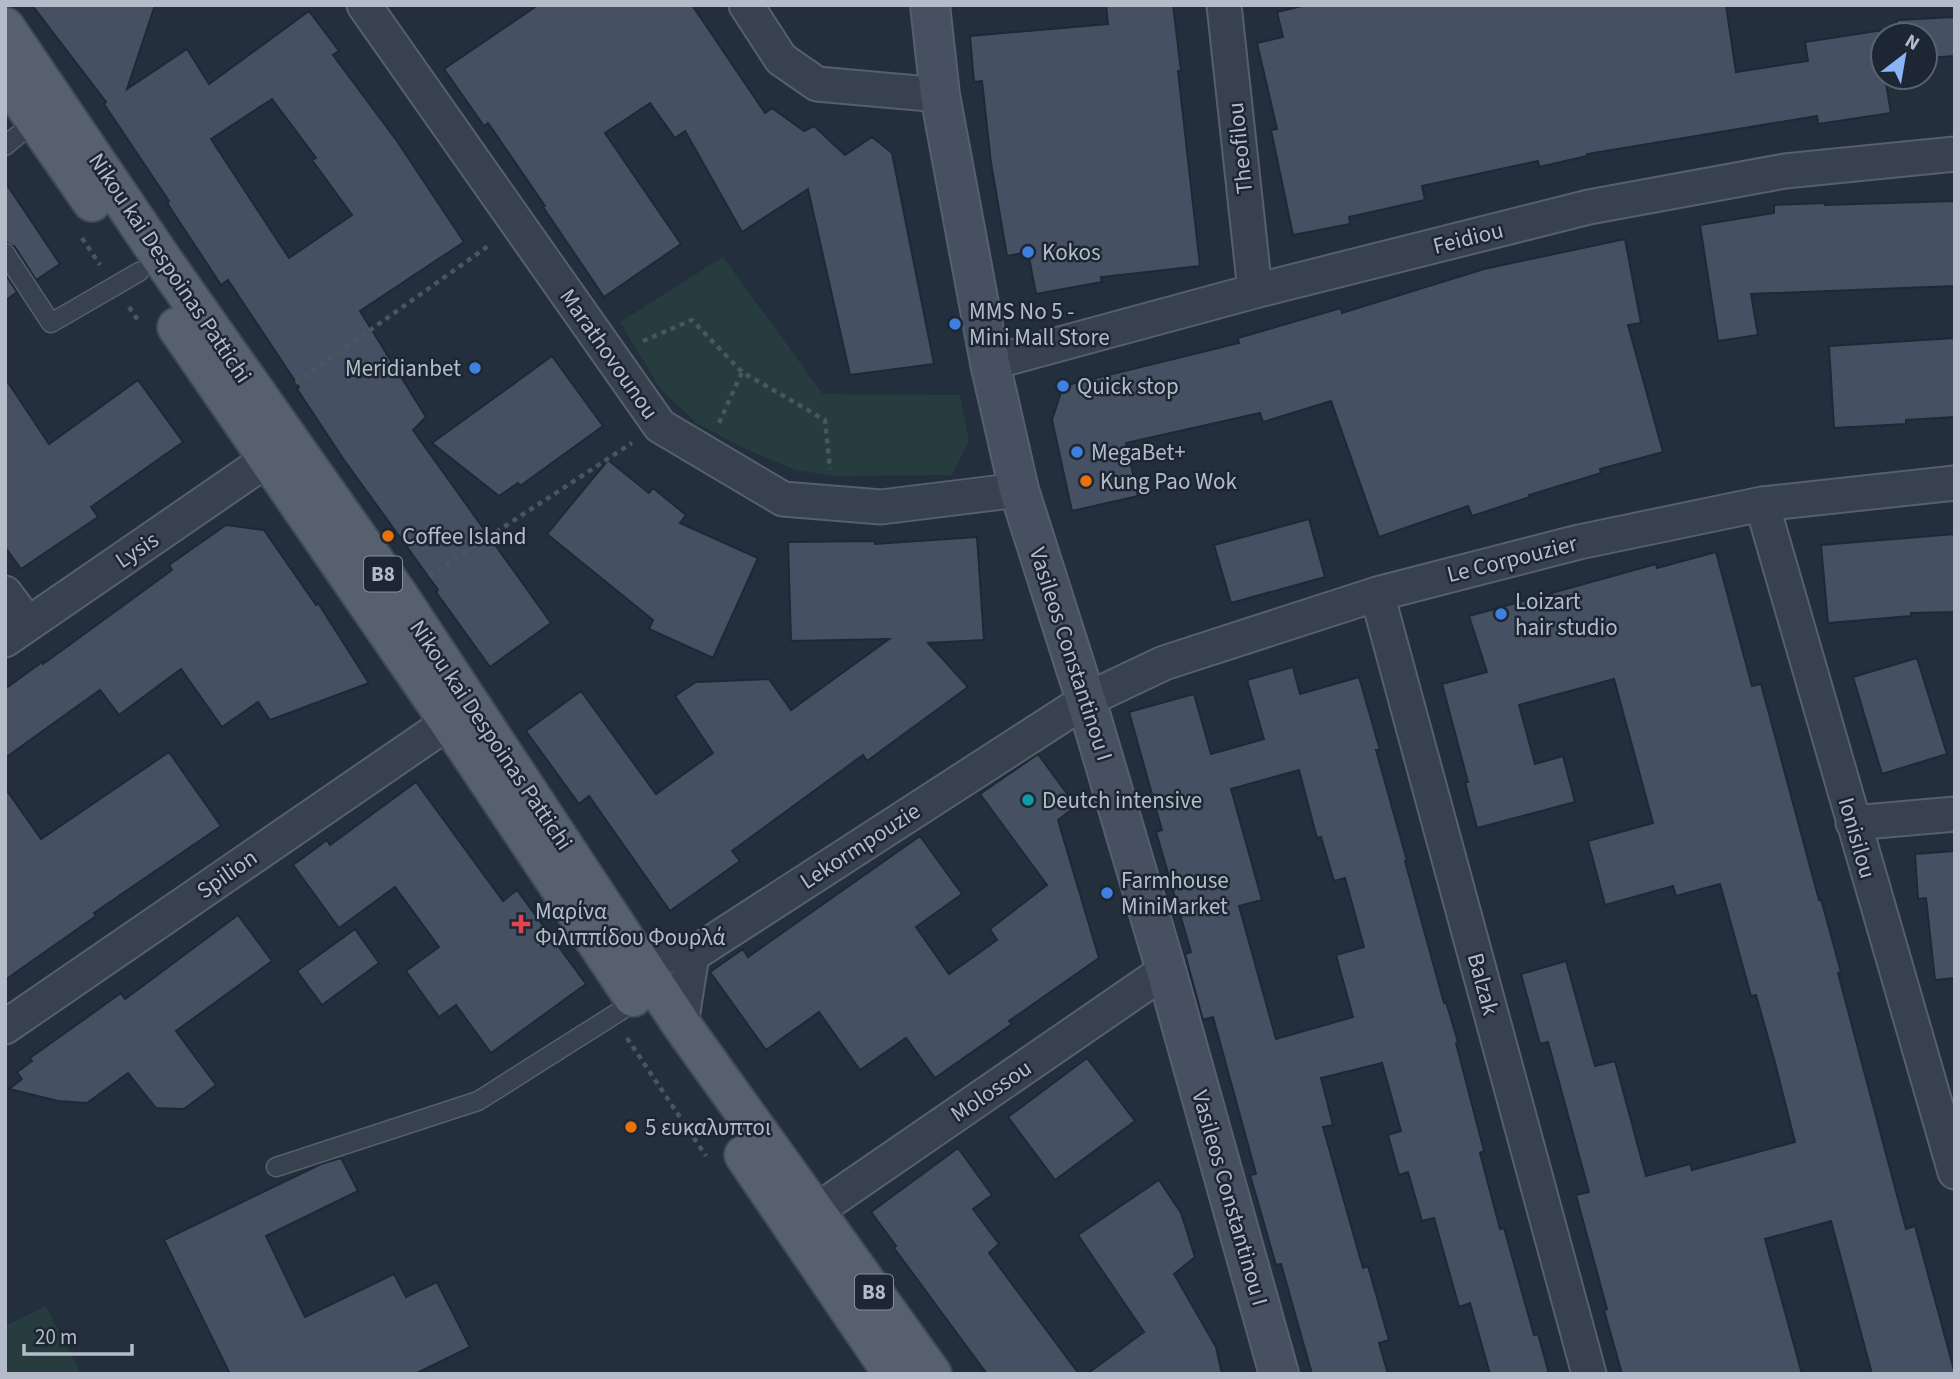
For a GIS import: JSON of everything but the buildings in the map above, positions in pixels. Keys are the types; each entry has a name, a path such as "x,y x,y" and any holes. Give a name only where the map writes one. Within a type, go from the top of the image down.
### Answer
{"main road":[{"name":"Vasileos Constantinou I","path":"930,5 940,95 990,363 1019,490 1086,699 1167,970 1279,1374"},
{"name":"Nikou kai Despoinas Pattichi","path":"5,27 162,259 398,596 646,994 669,1045 893,1374"},
{"name":"Nikou kai Despoinas Pattichi","path":"5,77 449,722 620,954"},
{"name":"Nikou kai Despoinas Pattichi","path":"646,994 681,1024 932,1374"}],"street":[{"name":"Marathovounou","path":"364,5 660,426 783,499 881,507 1019,490"},
{"path":"746,5 781,59 817,84 940,95"},
{"name":"Theofilou","path":"1224,5 1255,291"},
{"name":"Feidiou","path":"990,363 1255,291 1589,207 1785,171 1955,154"},
{"name":"Lysis","path":"17,632 268,459"},
{"name":"Le Corpouzier","path":"1086,699 1164,663 1377,594 1579,542 1762,504 1955,484"},
{"name":"Ionisilou","path":"1762,504 1952,1153"},
{"path":"5,593 17,632"},
{"name":"Balzak","path":"1377,594 1589,1374"},
{"name":"Lekormpouzie","path":"692,955 1086,699"},
{"name":"Spilion","path":"5,1027 449,722"},
{"path":"1853,822 1955,814"},
{"path":"620,954 692,955 681,1024"},
{"name":"Molossou","path":"816,1211 1167,970"}],"lane":[{"path":"5,146 35,121"},
{"path":"5,253 51,323 139,272"},
{"path":"276,1167 478,1101 646,994"}],"path":[{"path":"286,390 517,225"},
{"path":"610,356 692,320 743,372 825,420 833,503"},
{"path":"706,453 743,372"},
{"path":"418,583 660,426"}],"green space":[{"path":"723,257 823,394 960,395 969,441 952,475 834,476 796,470 748,450 698,424 661,390 620,322"},
{"path":"46,1306 81,1374 5,1374 5,1326"}],"place":[{"name":"Kokos","path":"1028,252"},
{"name":"MMS No 5 - Mini Mall Store","path":"955,324"},
{"name":"Meridianbet","path":"475,368"},
{"name":"Quick stop","path":"1063,386"},
{"name":"MegaBet+","path":"1077,452"},
{"name":"Kung Pao Wok","path":"1086,481"},
{"name":"Coffee Island","path":"388,536"},
{"name":"Loizart hair studio","path":"1501,614"},
{"name":"Deutch intensive","path":"1028,800"},
{"name":"Farmhouse MiniMarket","path":"1107,893"},
{"name":"Μαρίνα Φιλιππίδου Φουρλά","path":"521,924"},
{"name":"5 ευκαλυπτοι","path":"631,1127"}]}
